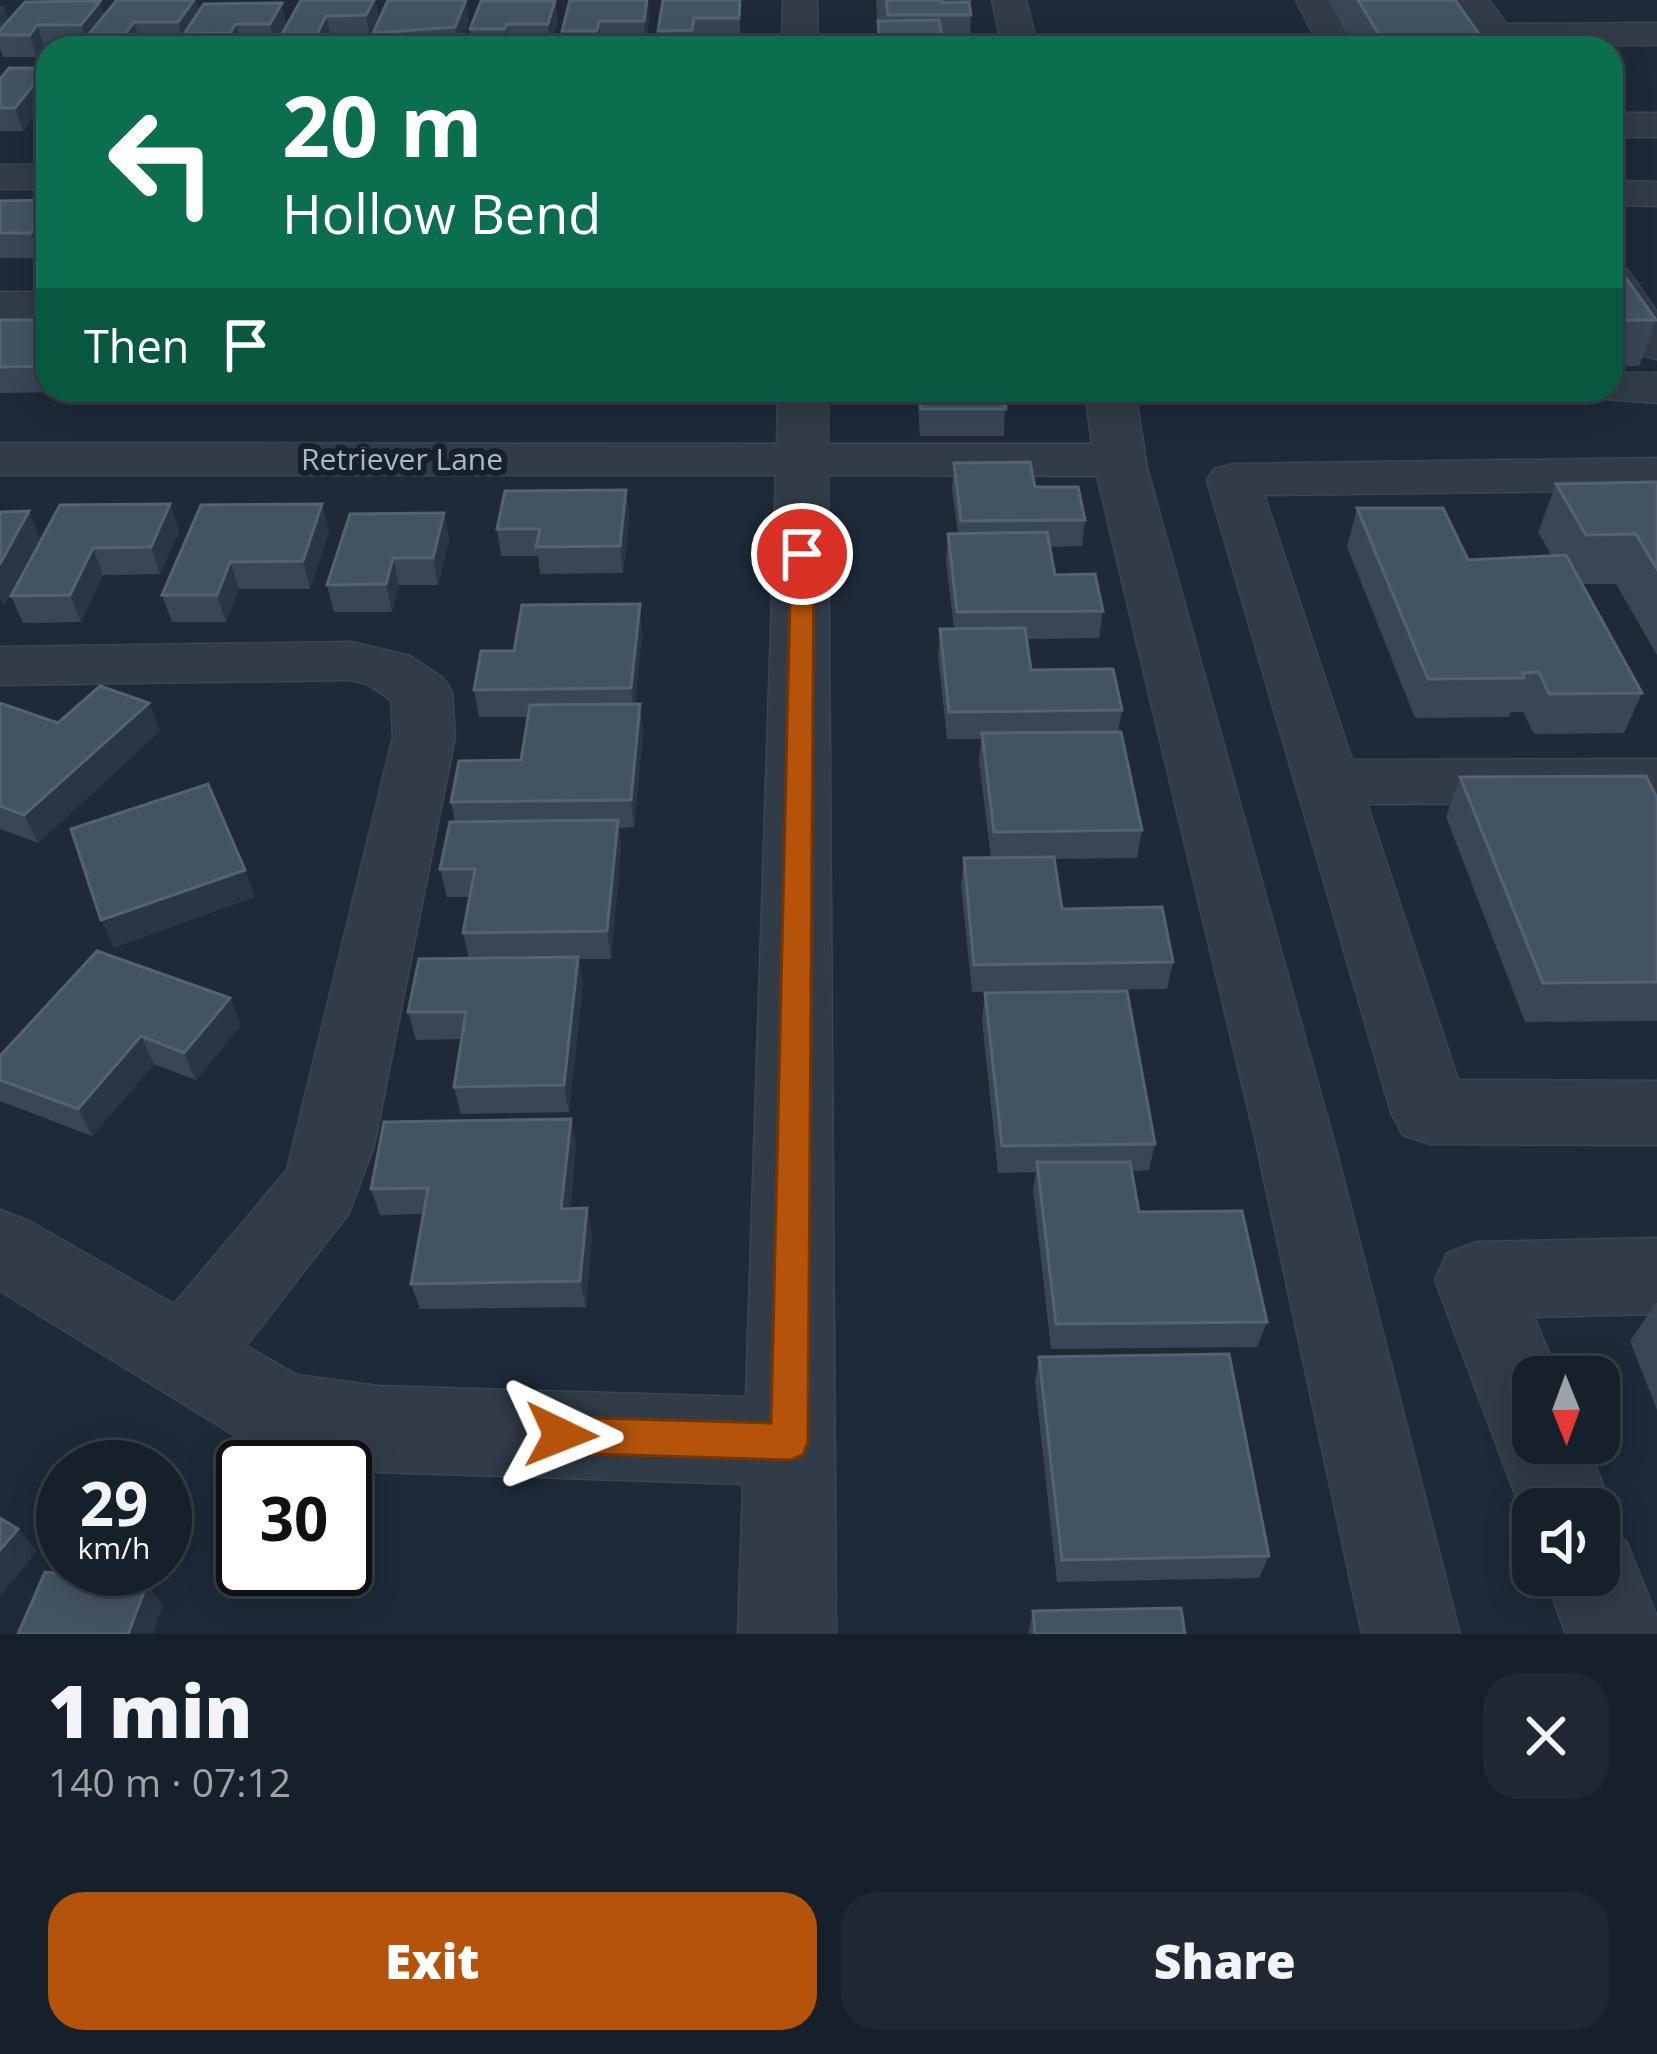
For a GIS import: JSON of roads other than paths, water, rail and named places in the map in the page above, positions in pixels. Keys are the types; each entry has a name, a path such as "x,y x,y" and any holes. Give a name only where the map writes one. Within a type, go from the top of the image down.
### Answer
{"street":[{"path":"800,0 800,36"},
{"path":"1009,0 1017,36"},
{"path":"1313,0 1332,36"},
{"path":"1472,0 1497,36"},
{"path":"1553,0 1580,34"},
{"path":"1624,0 1657,35"},
{"path":"1557,36 1657,35"},
{"path":"1623,125 1657,125"},
{"path":"0,177 36,177"},
{"path":"1623,194 1657,194"},
{"path":"0,306 36,306"},
{"path":"1623,388 1657,388"},
{"path":"1112,402 1120,460 1295,1142 1412,1634"},
{"path":"787,1634 804,425"},
{"name":"Retriever Lane","path":"0,459 804,425 1120,460"},
{"path":"1657,474 1233,480 1430,1112 1657,1112"},
{"path":"0,666 351,661 389,670 421,692 424,737 335,1146 321,1188 184,1358"},
{"path":"1327,782 1657,781"},
{"path":"0,1246 284,1416 379,1429 790,1442"},
{"path":"1512,1370 1477,1280 1657,1276"},
{"path":"1600,1596 1615,1634"}]}
